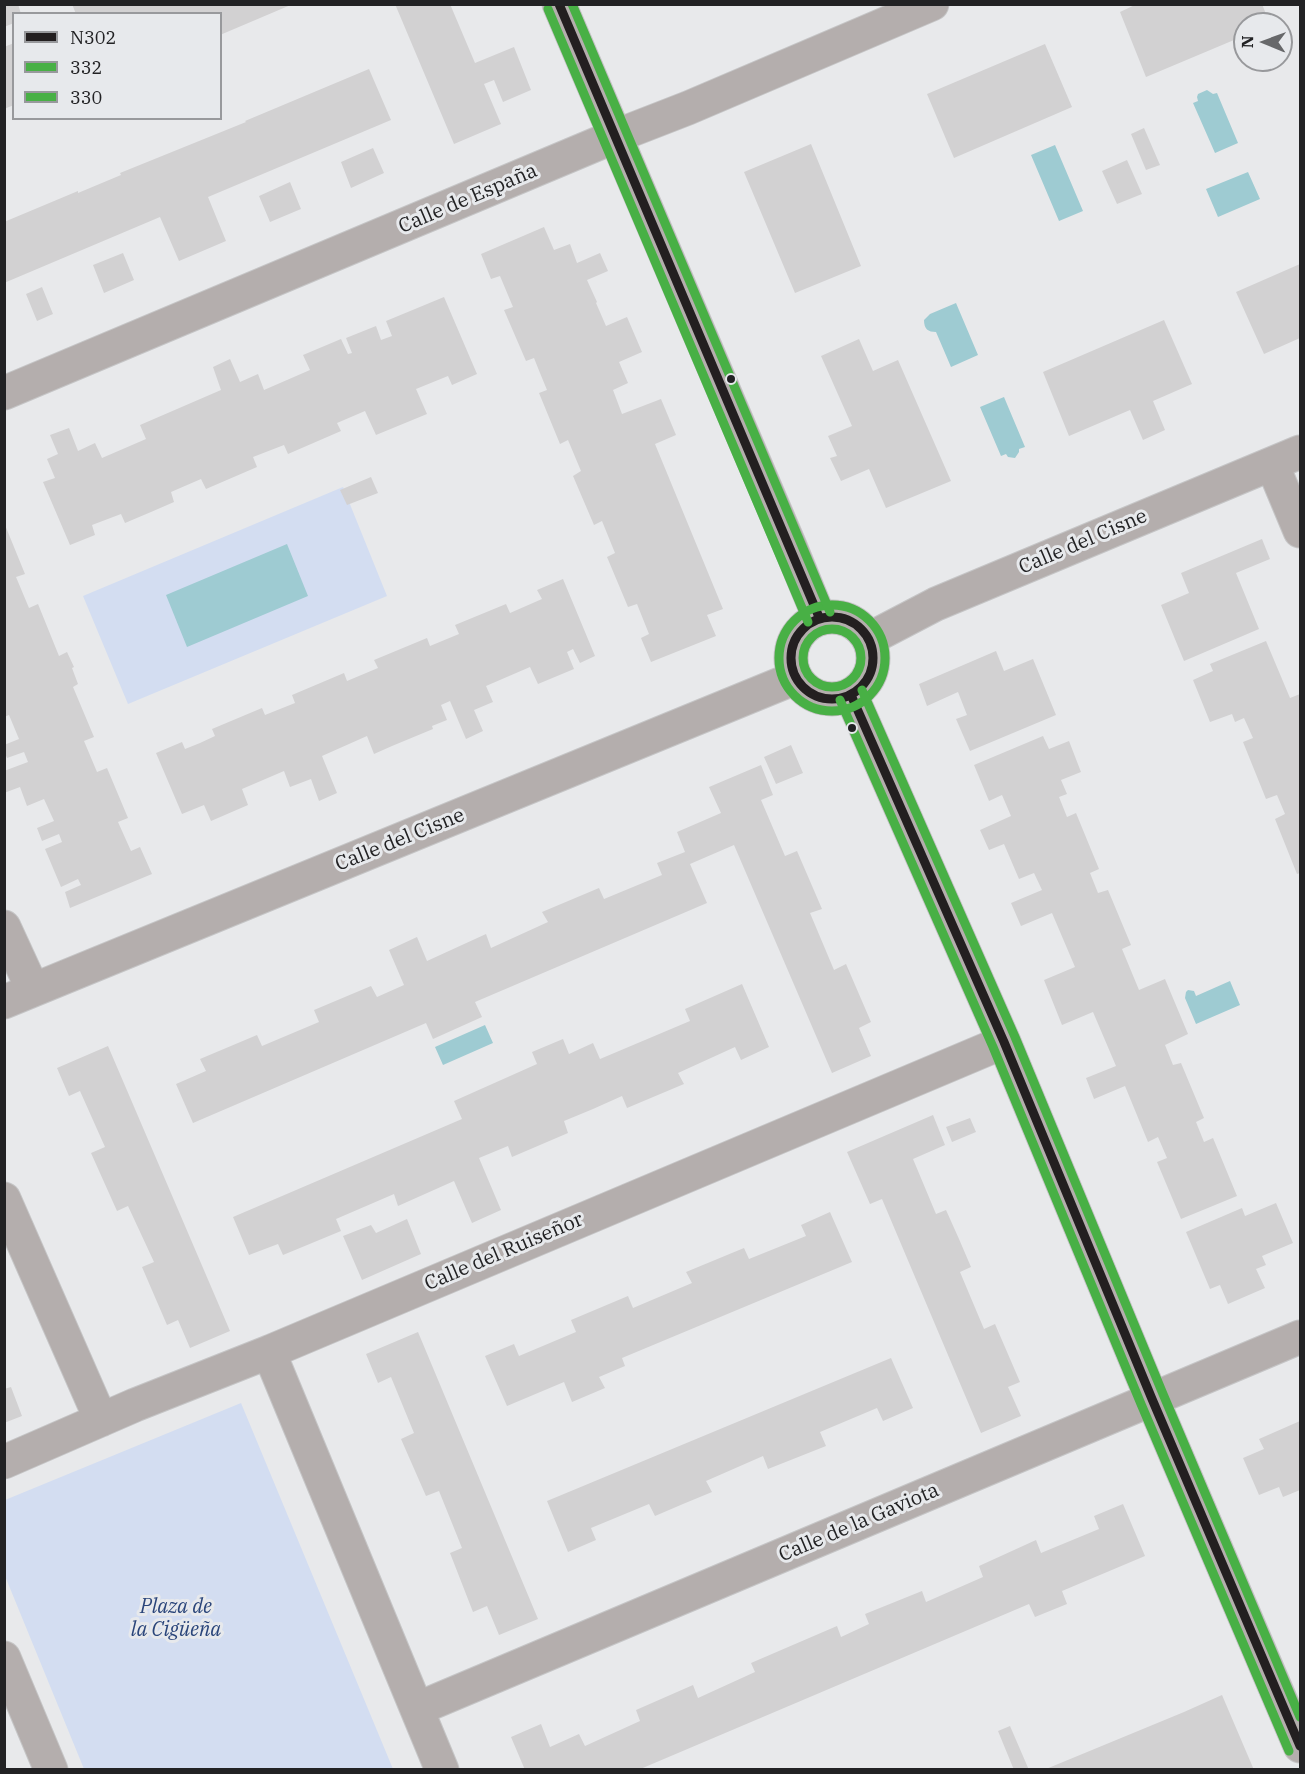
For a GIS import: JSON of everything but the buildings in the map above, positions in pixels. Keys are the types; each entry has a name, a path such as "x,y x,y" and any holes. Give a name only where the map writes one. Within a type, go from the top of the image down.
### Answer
{"street":[{"path":"559,4 819,617"},
{"name":"Calle de España","path":"4,393 932,4"},
{"path":"1286,458 1300,531"},
{"name":"Calle del Cisne","path":"869,639 936,604 1286,458"},
{"path":"834,616 848,619 869,639 873,655 871,671 863,685 851,695 835,699 819,698 806,691 795,678 790,660 793,642 804,627 819,617 834,616"},
{"name":"Calle del Cisne","path":"19,996 795,678"},
{"path":"851,695 1004,1042 1152,1399 1300,1746"},
{"path":"4,927 19,996"},
{"name":"Calle del Ruiseñor","path":"4,1462 1004,1042"},
{"path":"4,1198 101,1420"},
{"name":"Calle de la Gaviota","path":"417,1709 1300,1337"},
{"path":"269,1352 442,1770"},
{"path":"4,1658 51,1770"}],"green space":[{"path":"343,487 387,596 128,704 83,596"},
{"name":"Plaza de la Cigüeña","path":"241,1403 393,1769 84,1769 5,1576 5,1500"}],"shaded area":[{"path":"1207,90 1213,94 1217,93 1238,143 1215,153 1193,103 1198,101 1198,94"},
{"path":"1055,145 1083,211 1059,221 1031,155"},
{"path":"1248,172 1260,199 1218,217 1206,189"},
{"path":"956,303 978,355 951,367 936,332 927,329 924,320 930,314"},
{"path":"1004,397 1025,447 1019,449 1015,458 1008,457 1006,454 1001,456 980,407"},
{"path":"287,544 308,596 187,647 166,595"},
{"path":"1230,981 1240,1005 1196,1024 1185,998 1186,992 1194,991 1196,996"},
{"path":"485,1025 493,1043 443,1065 435,1047"}],"transit line":[{"name":"N302","path":"559,4 819,617"},
{"name":"330","path":"572,4 830,612"},
{"name":"332","path":"548,9 808,622"},
{"name":"332","path":"832,605 852,609 870,620 881,638 885,658 881,678 870,696 852,707 832,711 812,707 794,696 783,678 779,658 783,638 794,620 812,609 832,605"},
{"name":"N302","path":"832,617 848,620 861,629 870,642 873,658 870,674 861,687 848,696 832,699 816,696 803,687 794,674 791,658 794,642 803,629 816,620 832,617"},
{"name":"330","path":"826,629 838,629 853,637 861,652 861,658 861,664 853,679 838,687 826,687 811,679 803,664 803,652 811,637 826,629"},
{"name":"330","path":"862,690 1015,1037 1300,1717"},
{"name":"N302","path":"851,695 1004,1042 1152,1399 1300,1746"},
{"name":"332","path":"840,700 993,1047 1141,1404 1289,1751"}]}
